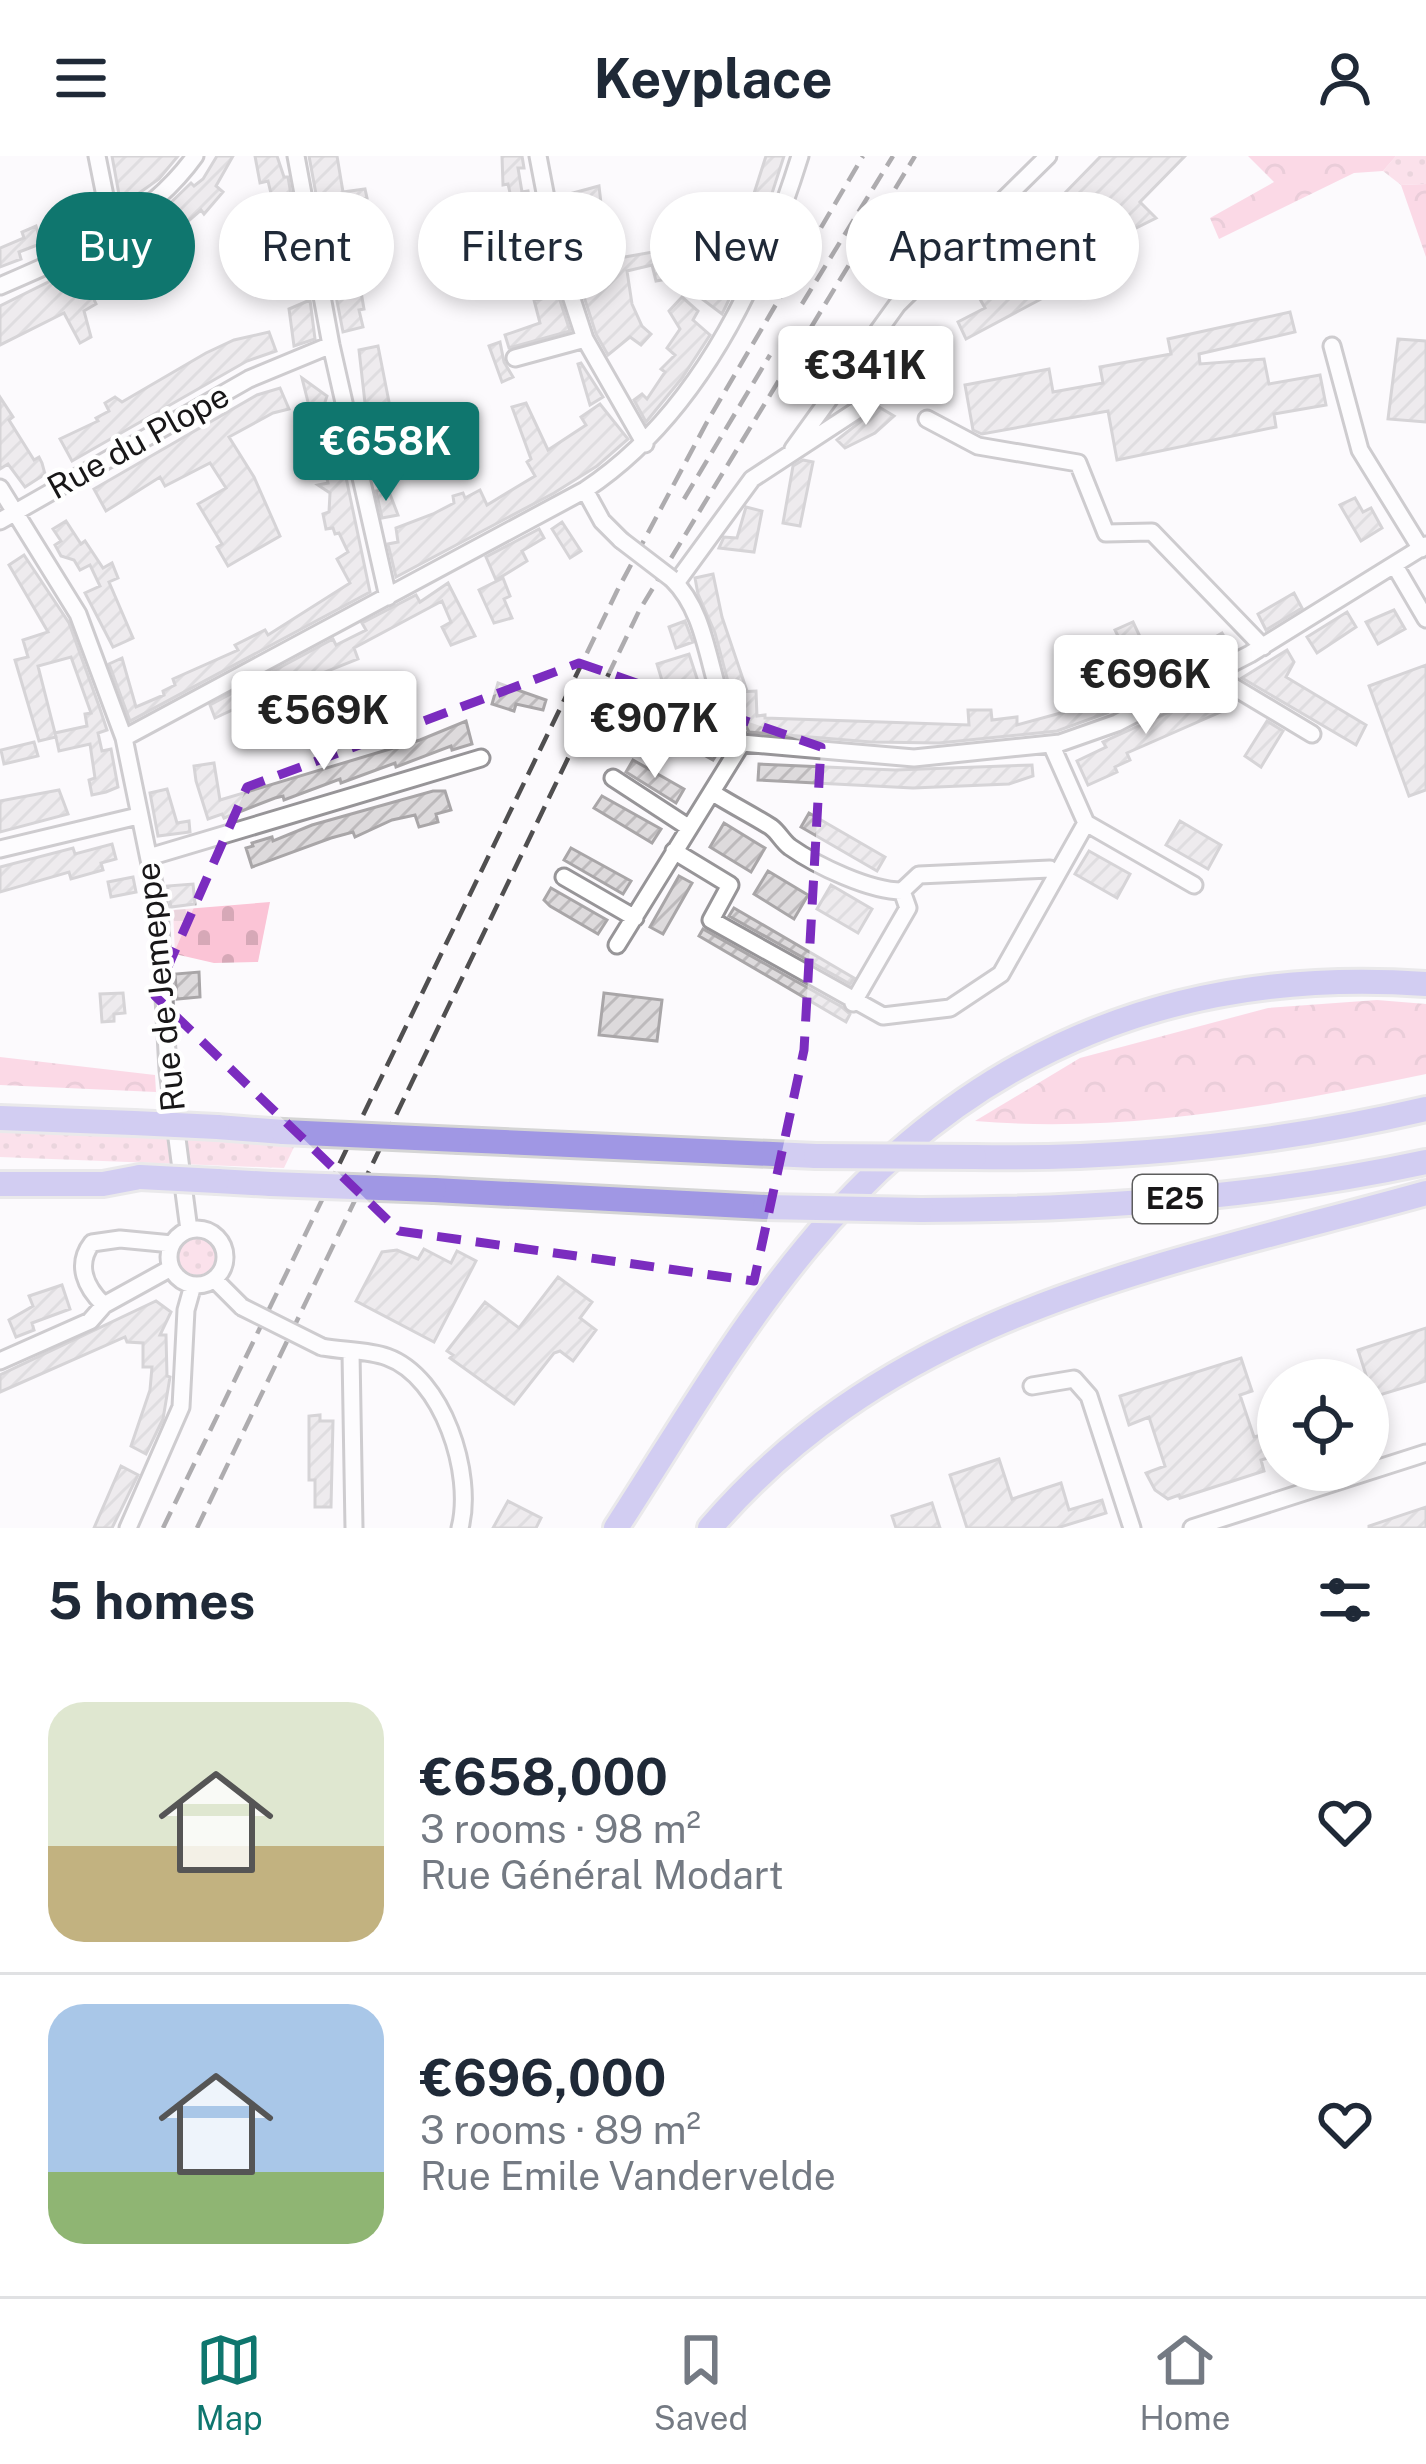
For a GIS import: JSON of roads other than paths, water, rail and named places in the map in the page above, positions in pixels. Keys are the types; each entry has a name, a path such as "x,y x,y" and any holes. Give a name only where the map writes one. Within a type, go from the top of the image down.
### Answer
{"highway":[{"path":"616,1528 767,1298 870,1178 938,1118 1007,1072 1061,1045 1163,1006 1267,985 1325,981 1426,984"},
{"name":"E25","path":"0,1118 816,1156 974,1157 1124,1152 1290,1136 1426,1108"},
{"name":"E25","path":"0,1168 765,1207 921,1210 1047,1208 1210,1197 1340,1180 1426,1162"},
{"path":"0,1184 103,1184 140,1177"},
{"path":"710,1528 764,1472 837,1412 898,1371 971,1332 1091,1286 1426,1193"}],"street":[{"path":"97,156 104,192"},
{"path":"160,192 195,156"},
{"path":"296,156 331,345 388,597"},
{"path":"538,156 556,250 585,339 645,444"},
{"path":"124,738 585,490 626,463 702,371 767,248 800,156"},
{"path":"793,449 897,305 1048,156"},
{"path":"0,286 36,268"},
{"path":"515,358 585,339"},
{"name":"Rue du Plope","path":"7,516 248,379 331,345"},
{"path":"742,743 914,758 1051,744 1118,723 1263,647 1395,566 1423,547 1360,450 1332,346"},
{"path":"674,581 752,479 868,403"},
{"path":"927,419 978,446 1078,463 1106,532 1152,532 1263,647"},
{"name":"Rue de Jemeppe","path":"0,488 7,516 78,614 124,738 159,908 168,1070 189,1230"},
{"path":"585,490 602,521 691,600 718,692 742,743"},
{"path":"1395,566 1426,619"},
{"path":"1212,674 1312,734"},
{"path":"617,945 742,743"},
{"path":"1051,744 1086,823 1194,885"},
{"path":"149,857 481,758"},
{"path":"613,778 688,827"},
{"path":"713,794 777,831 784,843 825,868 836,868 878,891 902,892 919,875 1050,869 1057,874"},
{"path":"0,849 138,816"},
{"path":"674,851 730,885 711,920 853,1003 884,1016 922,1014 950,1008 1001,974 1086,823"},
{"path":"564,877 635,919"},
{"path":"853,1003 908,908 902,892"},
{"path":"104,1305 92,1293 82,1267 92,1243 120,1239 172,1244 189,1230 204,1229 218,1238 225,1251 224,1267 214,1280 193,1285 179,1279 170,1268 172,1244"},
{"path":"0,1361 90,1321 104,1305 170,1268"},
{"path":"214,1280 242,1306 322,1347 385,1356 412,1370 444,1416 461,1465 460,1528"},
{"path":"128,1528 181,1406 193,1285"},
{"path":"351,1353 354,1528"},
{"path":"1032,1386 1074,1379 1089,1396 1132,1528"},
{"path":"1192,1528 1426,1453"}],"railway":[{"path":"163,1528 617,591 707,422 863,156"},
{"path":"802,304 893,156"},
{"path":"197,1528 639,611 915,156"},
{"path":"684,499 770,355"}]}
